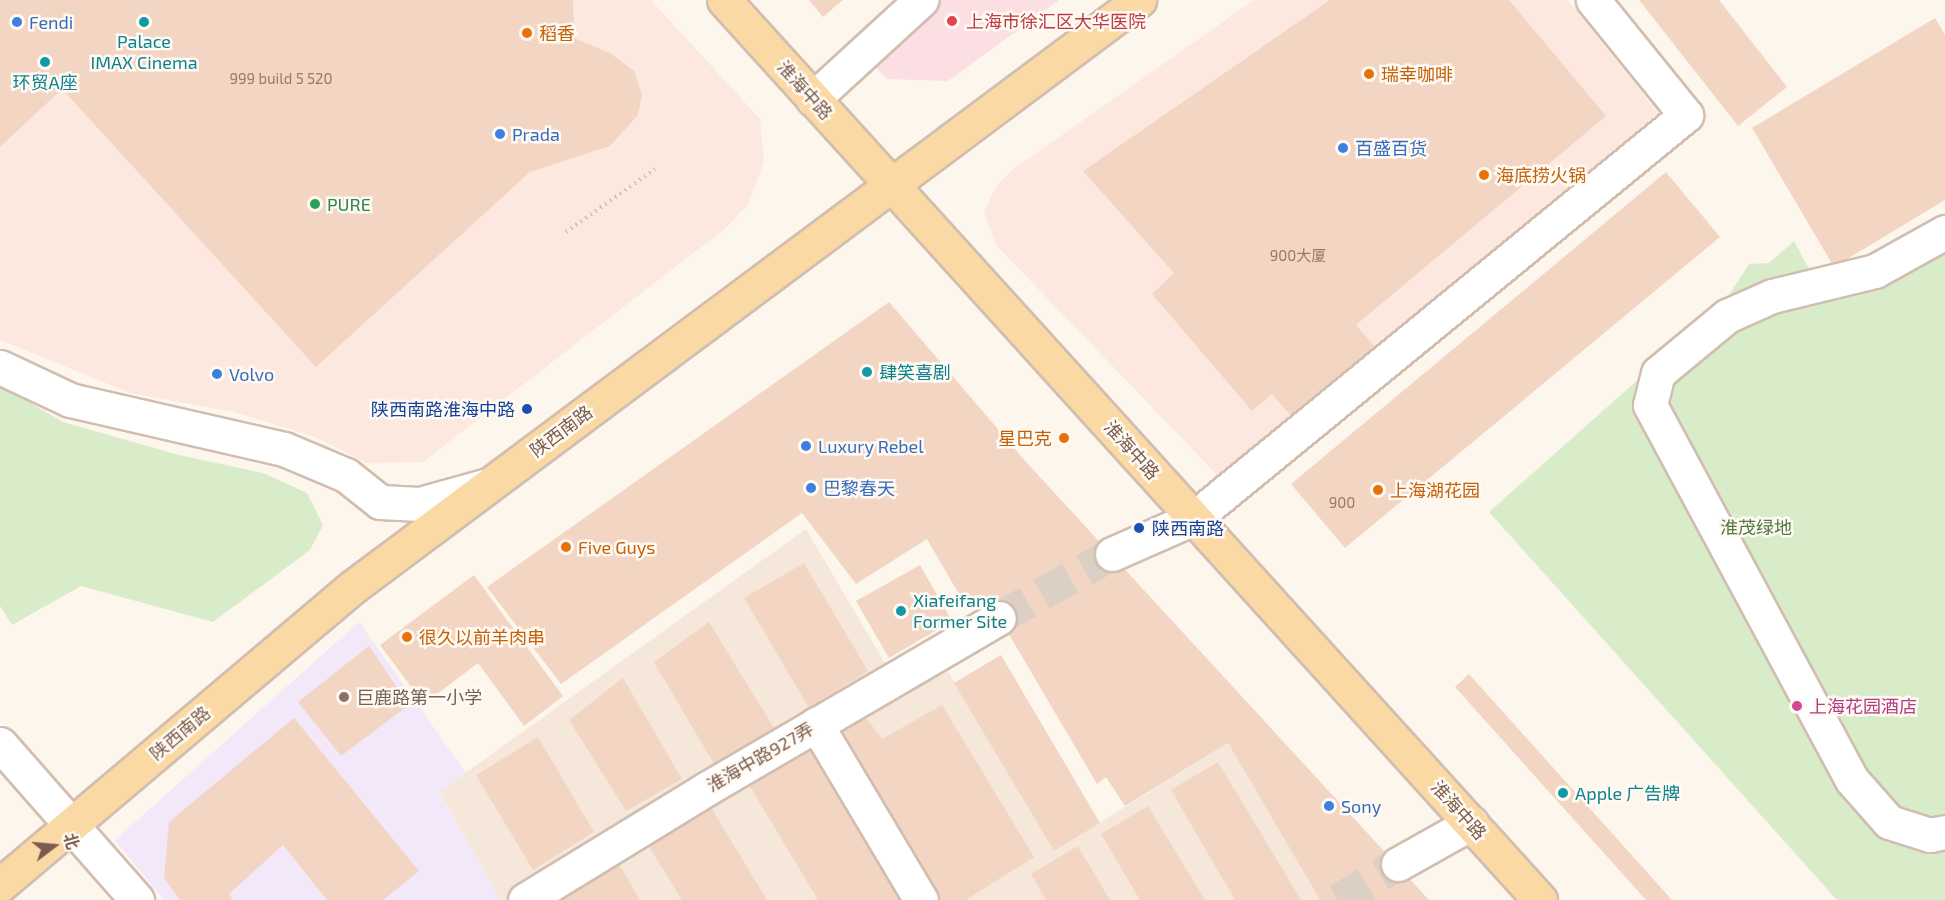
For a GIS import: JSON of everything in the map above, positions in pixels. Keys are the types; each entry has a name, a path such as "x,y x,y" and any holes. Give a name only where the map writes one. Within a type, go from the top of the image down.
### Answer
{"main road":[{"name":"淮海中路","path":"724,0 1540,900"},
{"name":"陕西南路","path":"0,885 354,586 1139,0"}],"street":[{"path":"813,99 921,0"},
{"path":"1112,554 1194,518 1686,115 1593,0"},
{"path":"1945,232 1875,271 1772,296 1727,316 1658,373 1650,405 1852,780 1889,822 1930,835 1945,832"},
{"path":"0,366 70,400 284,449 346,475 380,502 420,504 490,485"},
{"name":"淮海中路927弄","path":"525,900 816,724 999,618"},
{"path":"816,724 921,900"},
{"path":"0,744 72,823 136,900"},
{"path":"1398,864 1471,823"}],"path":[{"path":"566,232 655,169"}],"shaded area":[{"path":"0,0 651,0 760,119 764,162 748,204 727,227 423,462 366,463 316,437 234,412 130,393 0,340"},
{"name":"上海市徐汇区大华医院","path":"897,0 1059,0 948,81 887,79 852,43"},
{"path":"1254,0 1568,0 1658,113 1221,479 997,246 984,213 995,188 1011,171"},
{"path":"806,529 886,665 930,640 1054,851 1228,743 1320,900 501,900 439,792"},
{"name":"巨鹿路第一小学","path":"359,622 466,773 439,793 501,900 164,900 115,840"}],"green space":[{"name":"淮茂绿地","path":"1945,214 1945,900 1837,900 1489,512 1723,304 1749,264 1769,263 1794,241 1814,278 1868,261"},
{"path":"0,385 63,422 179,455 263,473 307,493 323,525 310,550 213,622 81,586 12,625 0,606"}],"building":[{"path":"0,0 573,0 574,38 610,53 634,71 642,94 638,115 610,146 530,172 316,367 62,89 0,147"},
{"path":"809,0 843,0 823,17"},
{"path":"1330,0 1509,0 1606,116 1356,325 1375,347 1292,417 1272,394 1252,411 1152,294 1174,273 1083,171"},
{"path":"1639,0 1719,0 1787,87 1738,126"},
{"path":"1935,18 1945,35 1945,200 1834,267 1752,128"},
{"path":"1666,172 1720,237 1345,548 1291,484"},
{"path":"889,302 1027,463 1429,900 1320,900 1228,743 1125,806 1106,777 1097,784 987,597 967,608 927,539 856,584 802,513 561,684 487,587"},
{"path":"804,563 868,671 809,708 744,598"},
{"path":"920,565 952,621 889,658 856,601"},
{"path":"474,575 563,696 524,726 478,663 424,704 380,645"},
{"path":"709,622 774,728 714,764 654,662"},
{"path":"369,646 409,705 341,756 298,702"},
{"path":"1001,655 1100,823 1054,851 954,683"},
{"name":"Apple 广告牌","path":"1469,674 1672,900 1646,900 1455,687"},
{"path":"623,678 682,779 626,811 569,720"},
{"path":"942,705 1034,857 966,900 940,900 834,728 862,712 882,739"},
{"path":"294,718 419,871 383,900 327,900 283,845 229,894 233,900 180,900 164,878 169,822"},
{"path":"538,737 594,832 533,870 476,775"},
{"path":"809,742 903,900 818,900 746,780"},
{"path":"1218,762 1301,900 1235,900 1171,790"},
{"path":"710,806 767,900 682,900 647,843"},
{"path":"1148,806 1205,900 1140,900 1101,834"},
{"path":"1078,846 1110,900 1046,900 1031,874"},
{"path":"616,859 640,900 561,900 557,894"}],"tunnel":[{"path":"999,618 1112,554"},
{"path":"1338,900 1398,864"}],"place":[{"name":"上海市徐汇区大华医院","path":"952,21"},
{"name":"Fendi","path":"17,22"},
{"name":"Palace IMAX Cinema","path":"144,22"},
{"name":"稻香","path":"527,33"},
{"name":"环贸A座","path":"45,62"},
{"name":"瑞幸咖啡","path":"1369,74"},
{"name":"Prada","path":"500,134"},
{"name":"百盛百货","path":"1343,148"},
{"name":"海底捞火锅","path":"1484,175"},
{"name":"PURE","path":"315,204"},
{"name":"肆笑喜剧","path":"867,372"},
{"name":"Volvo","path":"217,374"},
{"name":"陕西南路淮海中路","path":"527,409"},
{"name":"星巴克","path":"1064,438"},
{"name":"Luxury Rebel","path":"806,446"},
{"name":"巴黎春天","path":"811,488"},
{"name":"上海湖花园","path":"1378,490"},
{"name":"陕西南路","path":"1139,528"},
{"name":"Five Guys","path":"566,547"},
{"name":"Xiafeifang Former Site","path":"901,611"},
{"name":"很久以前羊肉串","path":"407,637"},
{"name":"巨鹿路第一小学","path":"344,697"},
{"name":"上海花园酒店","path":"1797,706"},
{"name":"Apple 广告牌","path":"1563,793"},
{"name":"Sony","path":"1329,806"}]}
